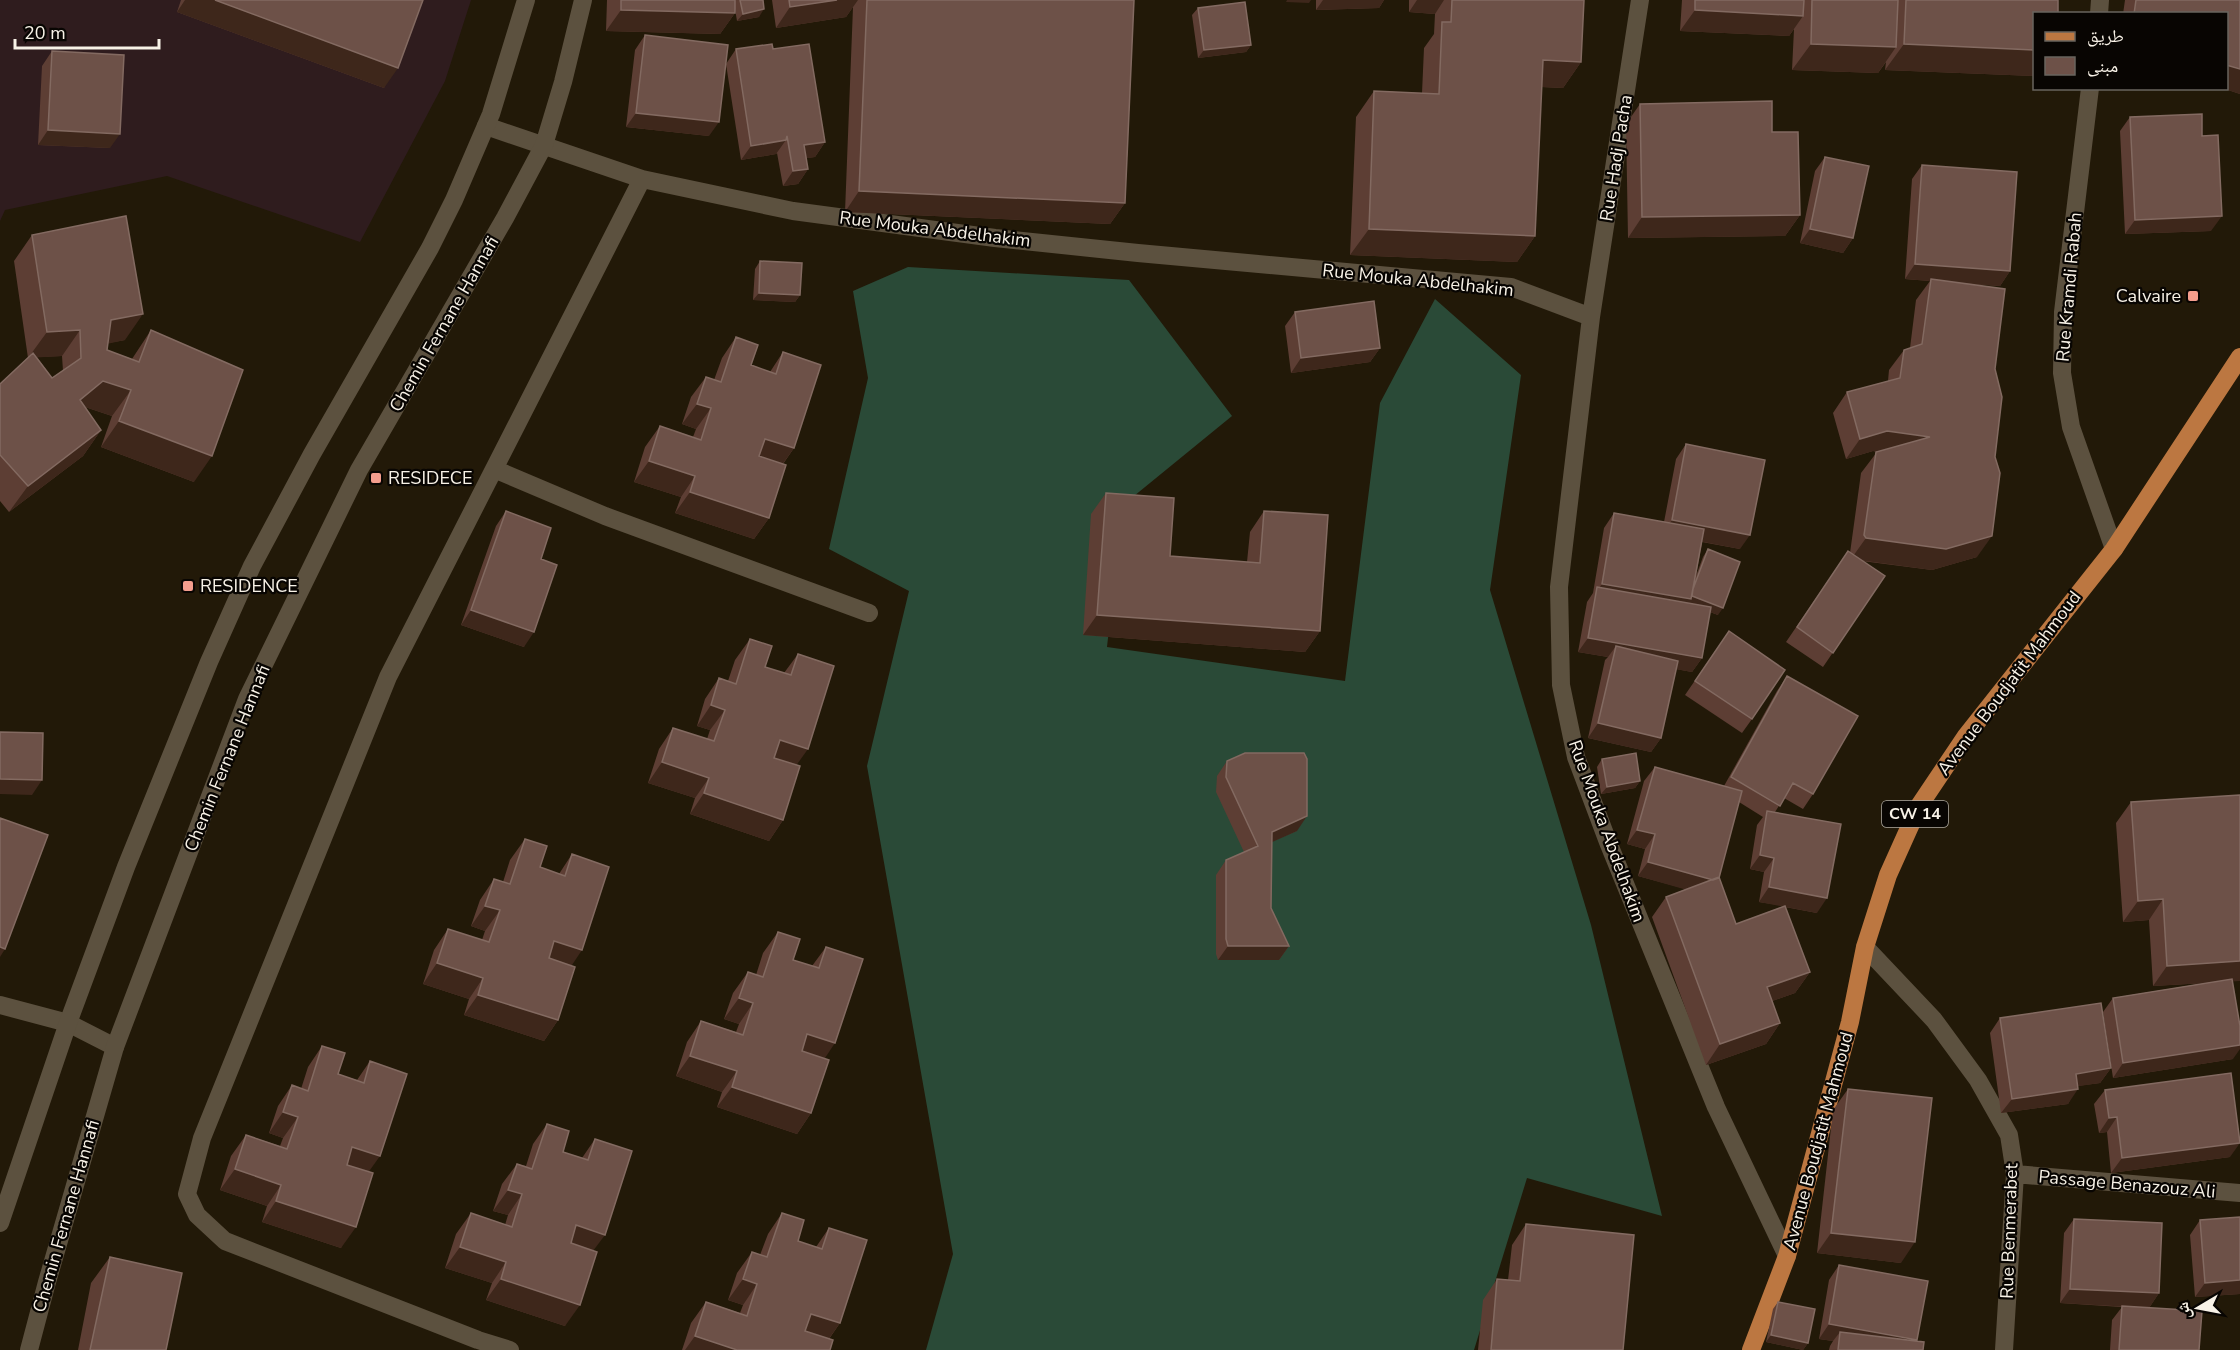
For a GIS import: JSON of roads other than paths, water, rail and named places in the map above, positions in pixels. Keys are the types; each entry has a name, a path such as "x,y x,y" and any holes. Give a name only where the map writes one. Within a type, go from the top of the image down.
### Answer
{"main road":[{"name":"Avenue Boudjatit Mahmoud","path":"1751,1350 1787,1257 1850,1022 1865,947 1888,875 1919,806 1966,736 2114,549 2240,357"}],"street":[{"path":"0,1223 68,1023 126,867 209,662 252,567 312,454 454,200 486,126 516,39 526,0"},
{"name":"Chemin Fernane Hannafi","path":"29,1350 46,1282 115,1047 247,699 359,470 505,218 544,145 566,71 583,0"},
{"name":"Rue Hadj Pacha","path":"1591,317 1640,0"},
{"name":"Rue Kramdi Rabah","path":"2090,90 2063,312 2062,373 2071,427 2114,549"},
{"name":"Rue Mouka Abdelhakim","path":"486,126 642,179 793,211 995,238 1511,287 1591,317 1558,587 1561,685 1576,757 1711,1096 1787,1257"},
{"path":"510,1350 478,1340 225,1241 197,1215 187,1194 202,1138 388,677 642,179"},
{"path":"494,469 605,516 869,613"},
{"name":"Rue Benmerabet","path":"1865,947 1934,1020 1978,1080 2009,1135 2015,1174 2004,1350"},
{"path":"0,1005 68,1023 115,1047"},
{"name":"Passage Benazouz Ali","path":"2015,1174 2240,1193"}],"place":[{"name":"Calvaire","path":"2193,296"},
{"name":"RESIDECE","path":"376,478"},
{"name":"RESIDENCE","path":"188,586"}]}
